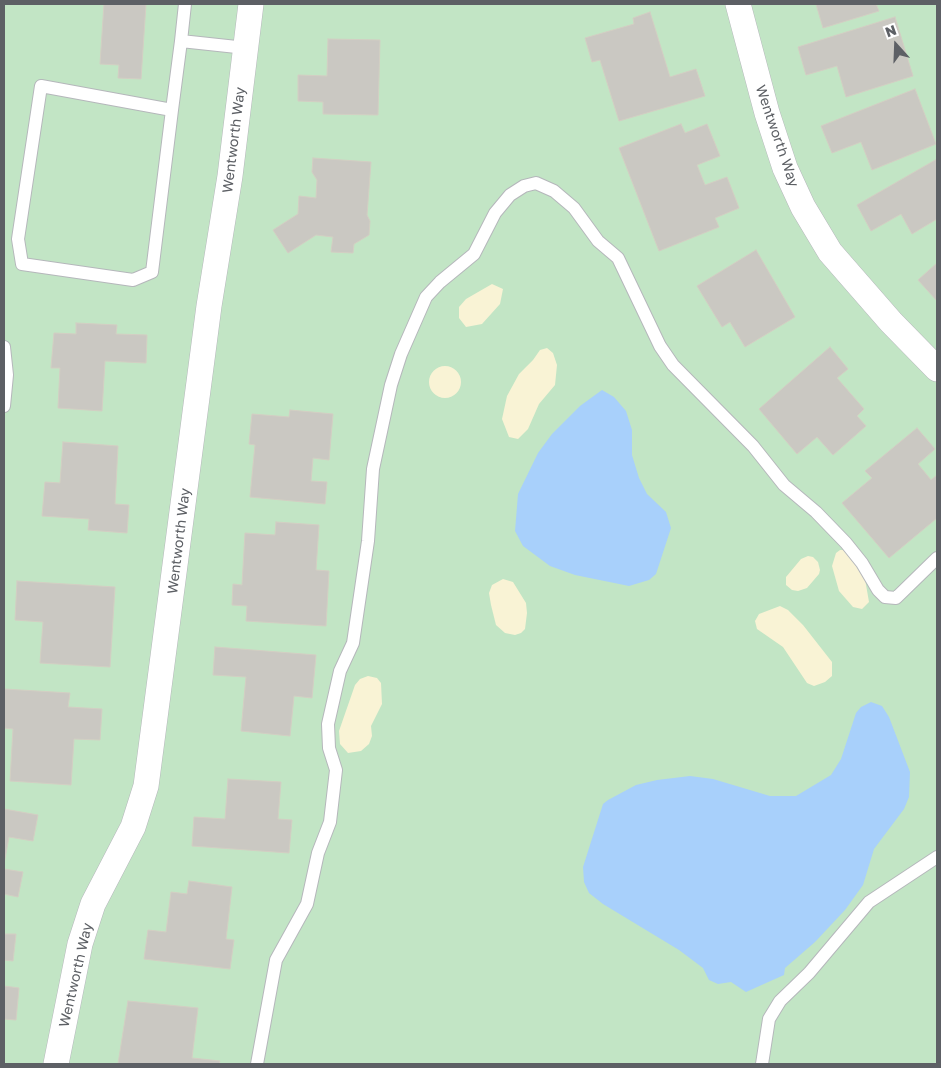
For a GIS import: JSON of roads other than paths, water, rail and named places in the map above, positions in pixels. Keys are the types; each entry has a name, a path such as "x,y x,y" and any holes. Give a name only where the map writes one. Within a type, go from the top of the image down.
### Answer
{"street":[{"name":"Wentworth Way","path":"56,1064 80,944 93,904 133,827 146,786 251,4"},
{"name":"Wentworth Way","path":"738,4 767,113 785,168 803,207 830,252 891,322 937,369"}],"lane":[{"path":"172,110 41,86 18,240 22,264 133,280 152,272 186,4"},
{"path":"181,41 246,48"},
{"path":"257,1064 276,960 307,904 318,853 330,822 336,770 329,748 328,724 340,671 353,643 368,541 374,462 393,378 404,345 426,297 440,282 474,254 495,212 510,195 524,186 536,184 554,191 574,208 598,241 618,258 660,346 673,365 753,446 784,485 816,512 846,543 885,597 896,598 937,558"},
{"path":"4,347 7,375 4,406"},
{"path":"762,1064 769,1018 783,997 809,974 870,902 937,857"}],"water":[{"path":"602,390 614,397 626,411 632,430 632,455 639,478 647,494 666,512 671,528 656,574 649,580 629,586 575,575 550,566 523,546 515,531 518,494 538,453 552,434 580,406"},
{"path":"871,702 882,706 889,717 910,772 909,797 904,809 874,849 863,885 845,910 815,942 785,968 784,975 746,992 731,982 718,984 709,980 703,968 679,950 603,904 589,893 584,882 583,867 603,804 608,800 636,785 690,776 713,779 770,796 796,796 831,775 841,759 856,713 861,707"}]}
